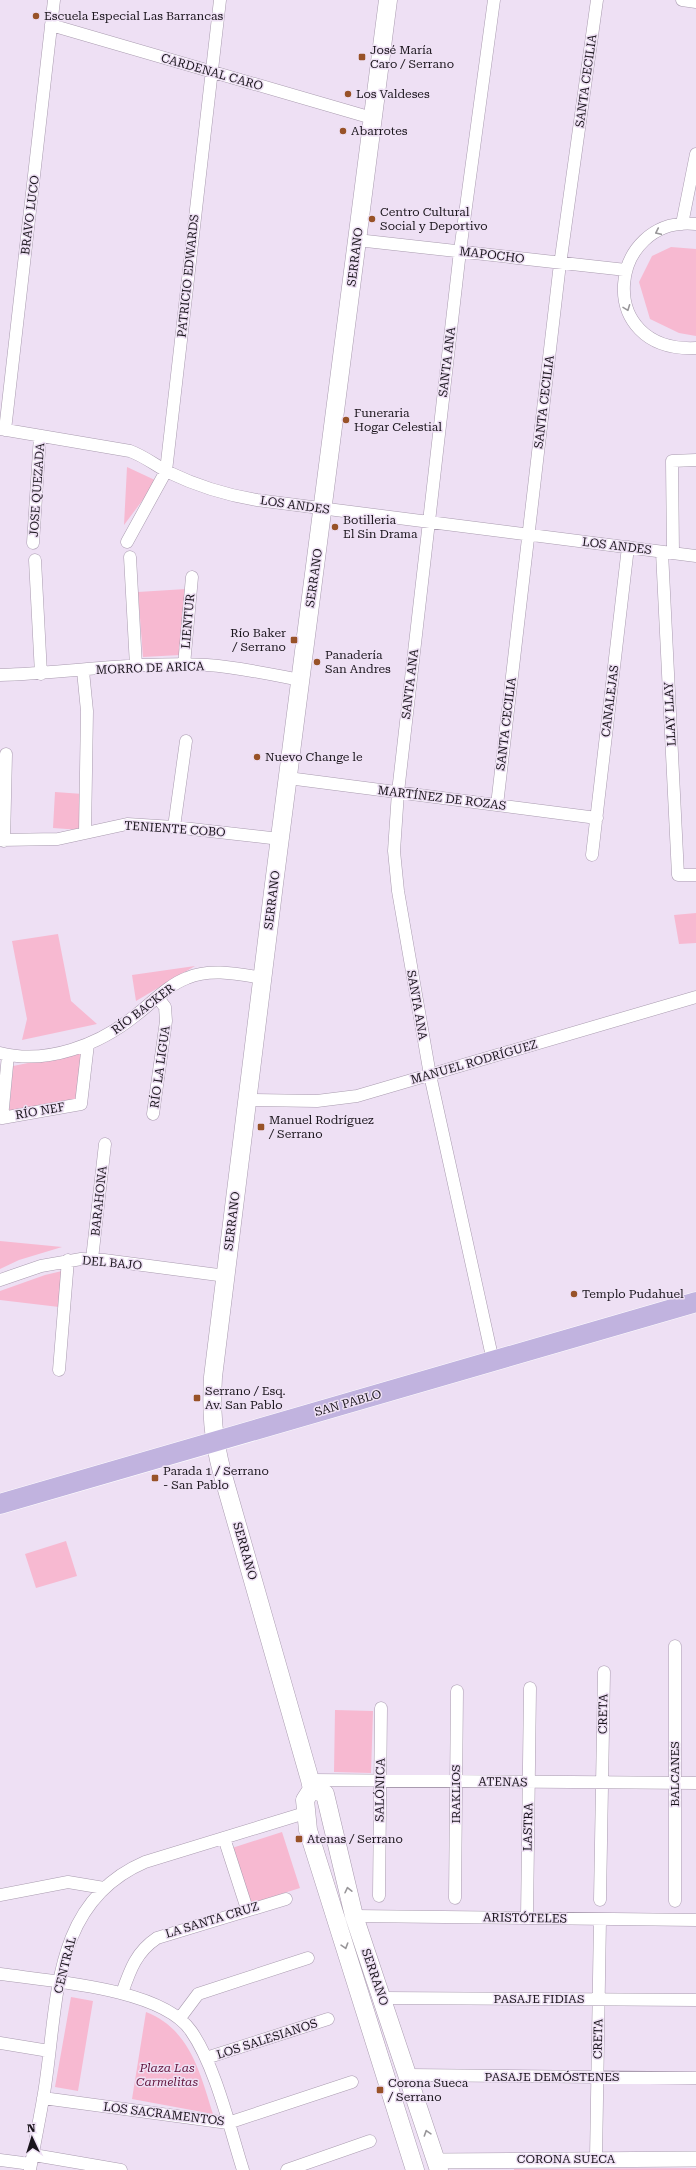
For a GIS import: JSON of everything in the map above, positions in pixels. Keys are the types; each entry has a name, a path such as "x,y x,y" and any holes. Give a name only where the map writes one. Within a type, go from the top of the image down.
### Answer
{"main road":[{"name":"SERRANO","path":"388,0 247,1100 213,1377 211,1413 214,1442 311,1785 305,1800 305,1813 308,1830 415,2170"},
{"name":"SAN PABLO","path":"0,1504 696,1302"},
{"name":"SERRANO","path":"311,1785 325,1794 354,1916 437,2165"}],"street":[{"name":"BRAVO LUCO","path":"3,430 54,0"},
{"name":"PATRICIO EDWARDS","path":"127,542 166,471 220,0"},
{"name":"SANTA ANA","path":"493,1361 430,1075 395,871 394,833 460,251 494,0"},
{"name":"SANTA CECILIA","path":"497,805 561,263 597,0"},
{"path":"682,0 696,2"},
{"name":"CARDENAL CARO","path":"51,25 372,118"},
{"path":"682,224 696,154"},
{"path":"696,224 682,224 660,230 642,243 635,251 626,270 623,285 625,302 637,326 660,344 676,348 696,348"},
{"name":"MAPOCHO","path":"357,240 626,270"},
{"name":"LOS ANDES","path":"3,430 130,451 166,471 194,483 224,493 257,500 528,536 696,556"},
{"name":"JOSE QUEZADA","path":"33,543 40,436"},
{"name":"LLAY LLAY","path":"696,460 672,461 668,552 678,875 696,875"},
{"name":"CANALEJAS","path":"592,855 628,547"},
{"path":"130,556 136,666"},
{"path":"35,560 41,674"},
{"name":"LIENTUR","path":"184,665 192,577"},
{"name":"MORRO DE ARICA","path":"0,675 41,674 136,666 184,665 242,669 300,680"},
{"path":"83,671 87,711 85,833"},
{"path":"174,827 186,741"},
{"path":"2,840 6,754"},
{"name":"MARTÍNEZ DE ROZAS","path":"288,778 597,818"},
{"name":"TENIENTE COBO","path":"2,840 44,840 127,824 174,827 280,839"},
{"name":"RÍO BACKER","path":"4,1054 46,1055 88,1044 116,1030 175,984 199,974 232,974 263,978"},
{"name":"MANUEL RODRÍGUEZ","path":"247,1100 318,1101 343,1099 696,997"},
{"name":"RÍO LA LIGUA","path":"153,1114 166,1021 165,1007 158,998"},
{"name":"RÍO NEF","path":"4,1054 2,1118 81,1104 88,1044"},
{"name":"BARAHONA","path":"92,1259 105,1144"},
{"name":"DEL BAJO","path":"0,1280 41,1266 68,1260 92,1259 226,1276"},
{"path":"59,1370 68,1260"},
{"name":"BALCANES","path":"675,1646 675,1901"},
{"name":"CRETA","path":"600,1900 604,1672"},
{"name":"LASTRA","path":"527,1918 530,1688"},
{"name":"IRAKLIOS","path":"456,1691 456,1898"},
{"name":"SALÓNICA","path":"380,1896 381,1708"},
{"name":"ATENAS","path":"311,1785 380,1780 602,1784 696,1783"},
{"name":"CENTRAL","path":"32,2163 43,2098 59,1983 66,1950 76,1925 89,1904 104,1888 122,1874 145,1862 305,1813"},
{"path":"224,1838 247,1909"},
{"path":"0,1895 68,1882 104,1888"},
{"name":"LA SANTA CRUZ","path":"122,1993 135,1959 144,1947 157,1938 286,1898"},
{"name":"ARISTÓTELES","path":"354,1916 696,1920"},
{"name":"CRETA","path":"596,2159 600,1919"},
{"path":"180,2018 198,1994 308,1958"},
{"path":"0,1974 122,1993 156,2004 180,2018 191,2030 206,2058 243,2170"},
{"name":"PASAJE FIDIAS","path":"382,1998 696,2000"},
{"name":"LOS SALESIANOS","path":"206,2058 328,2019"},
{"path":"0,2043 49,2051"},
{"name":"PASAJE DEMÓSTENES","path":"408,2076 696,2078"},
{"name":"LOS SACRAMENTOS","path":"43,2098 228,2123 352,2082"},
{"path":"287,2170 370,2141"},
{"name":"CORONA SUECA","path":"437,2165 596,2159 696,2159"},
{"path":"0,2160 121,2170"}],"green space":[{"path":"671,247 696,249 696,336 679,333 650,319 639,282 652,256"},
{"path":"127,467 157,481 124,525"},
{"path":"186,589 180,655 143,657 138,592"},
{"path":"55,792 83,794 81,830 53,828"},
{"path":"696,913 696,943 679,944 674,915"},
{"path":"58,934 71,1001 97,1024 22,1040 27,1019 12,941"},
{"path":"195,966 136,1001 132,975"},
{"path":"83,1052 76,1099 9,1112 13,1066"},
{"path":"0,1241 62,1247 19,1260 0,1269"},
{"path":"62,1271 59,1307 0,1300 0,1291 45,1275"},
{"path":"66,1541 77,1576 36,1588 25,1554"},
{"path":"335,1710 373,1711 371,1773 334,1772"},
{"path":"282,1832 300,1888 249,1904 232,1848"},
{"path":"71,1997 93,2001 78,2091 55,2087"},
{"name":"Plaza Las Carmelitas","path":"146,2012 161,2020 173,2029 183,2041 198,2068 213,2114 132,2099"},
{"path":"696,2168 696,2170 514,2170 514,2169"}],"place":[{"name":"Escuela Especial Las Barrancas","path":"36,16"},
{"name":"José María Caro / Serrano","path":"362,57"},
{"name":"Los Valdeses","path":"348,94"},
{"name":"Abarrotes","path":"343,131"},
{"name":"Centro Cultural Social y Deportivo","path":"372,219"},
{"name":"Funeraria Hogar Celestial","path":"346,420"},
{"name":"Botilleria El Sin Drama","path":"335,527"},
{"name":"Río Baker / Serrano","path":"294,640"},
{"name":"Panadería San Andres","path":"317,662"},
{"name":"Nuevo Change le","path":"257,757"},
{"name":"Manuel Rodríguez / Serrano","path":"261,1127"},
{"name":"Templo Pudahuel","path":"574,1294"},
{"name":"Serrano / Esq. Av. San Pablo","path":"197,1398"},
{"name":"Parada 1 / Serrano - San Pablo","path":"155,1478"},
{"name":"Atenas / Serrano","path":"299,1839"},
{"name":"Corona Sueca / Serrano","path":"380,2090"}]}
